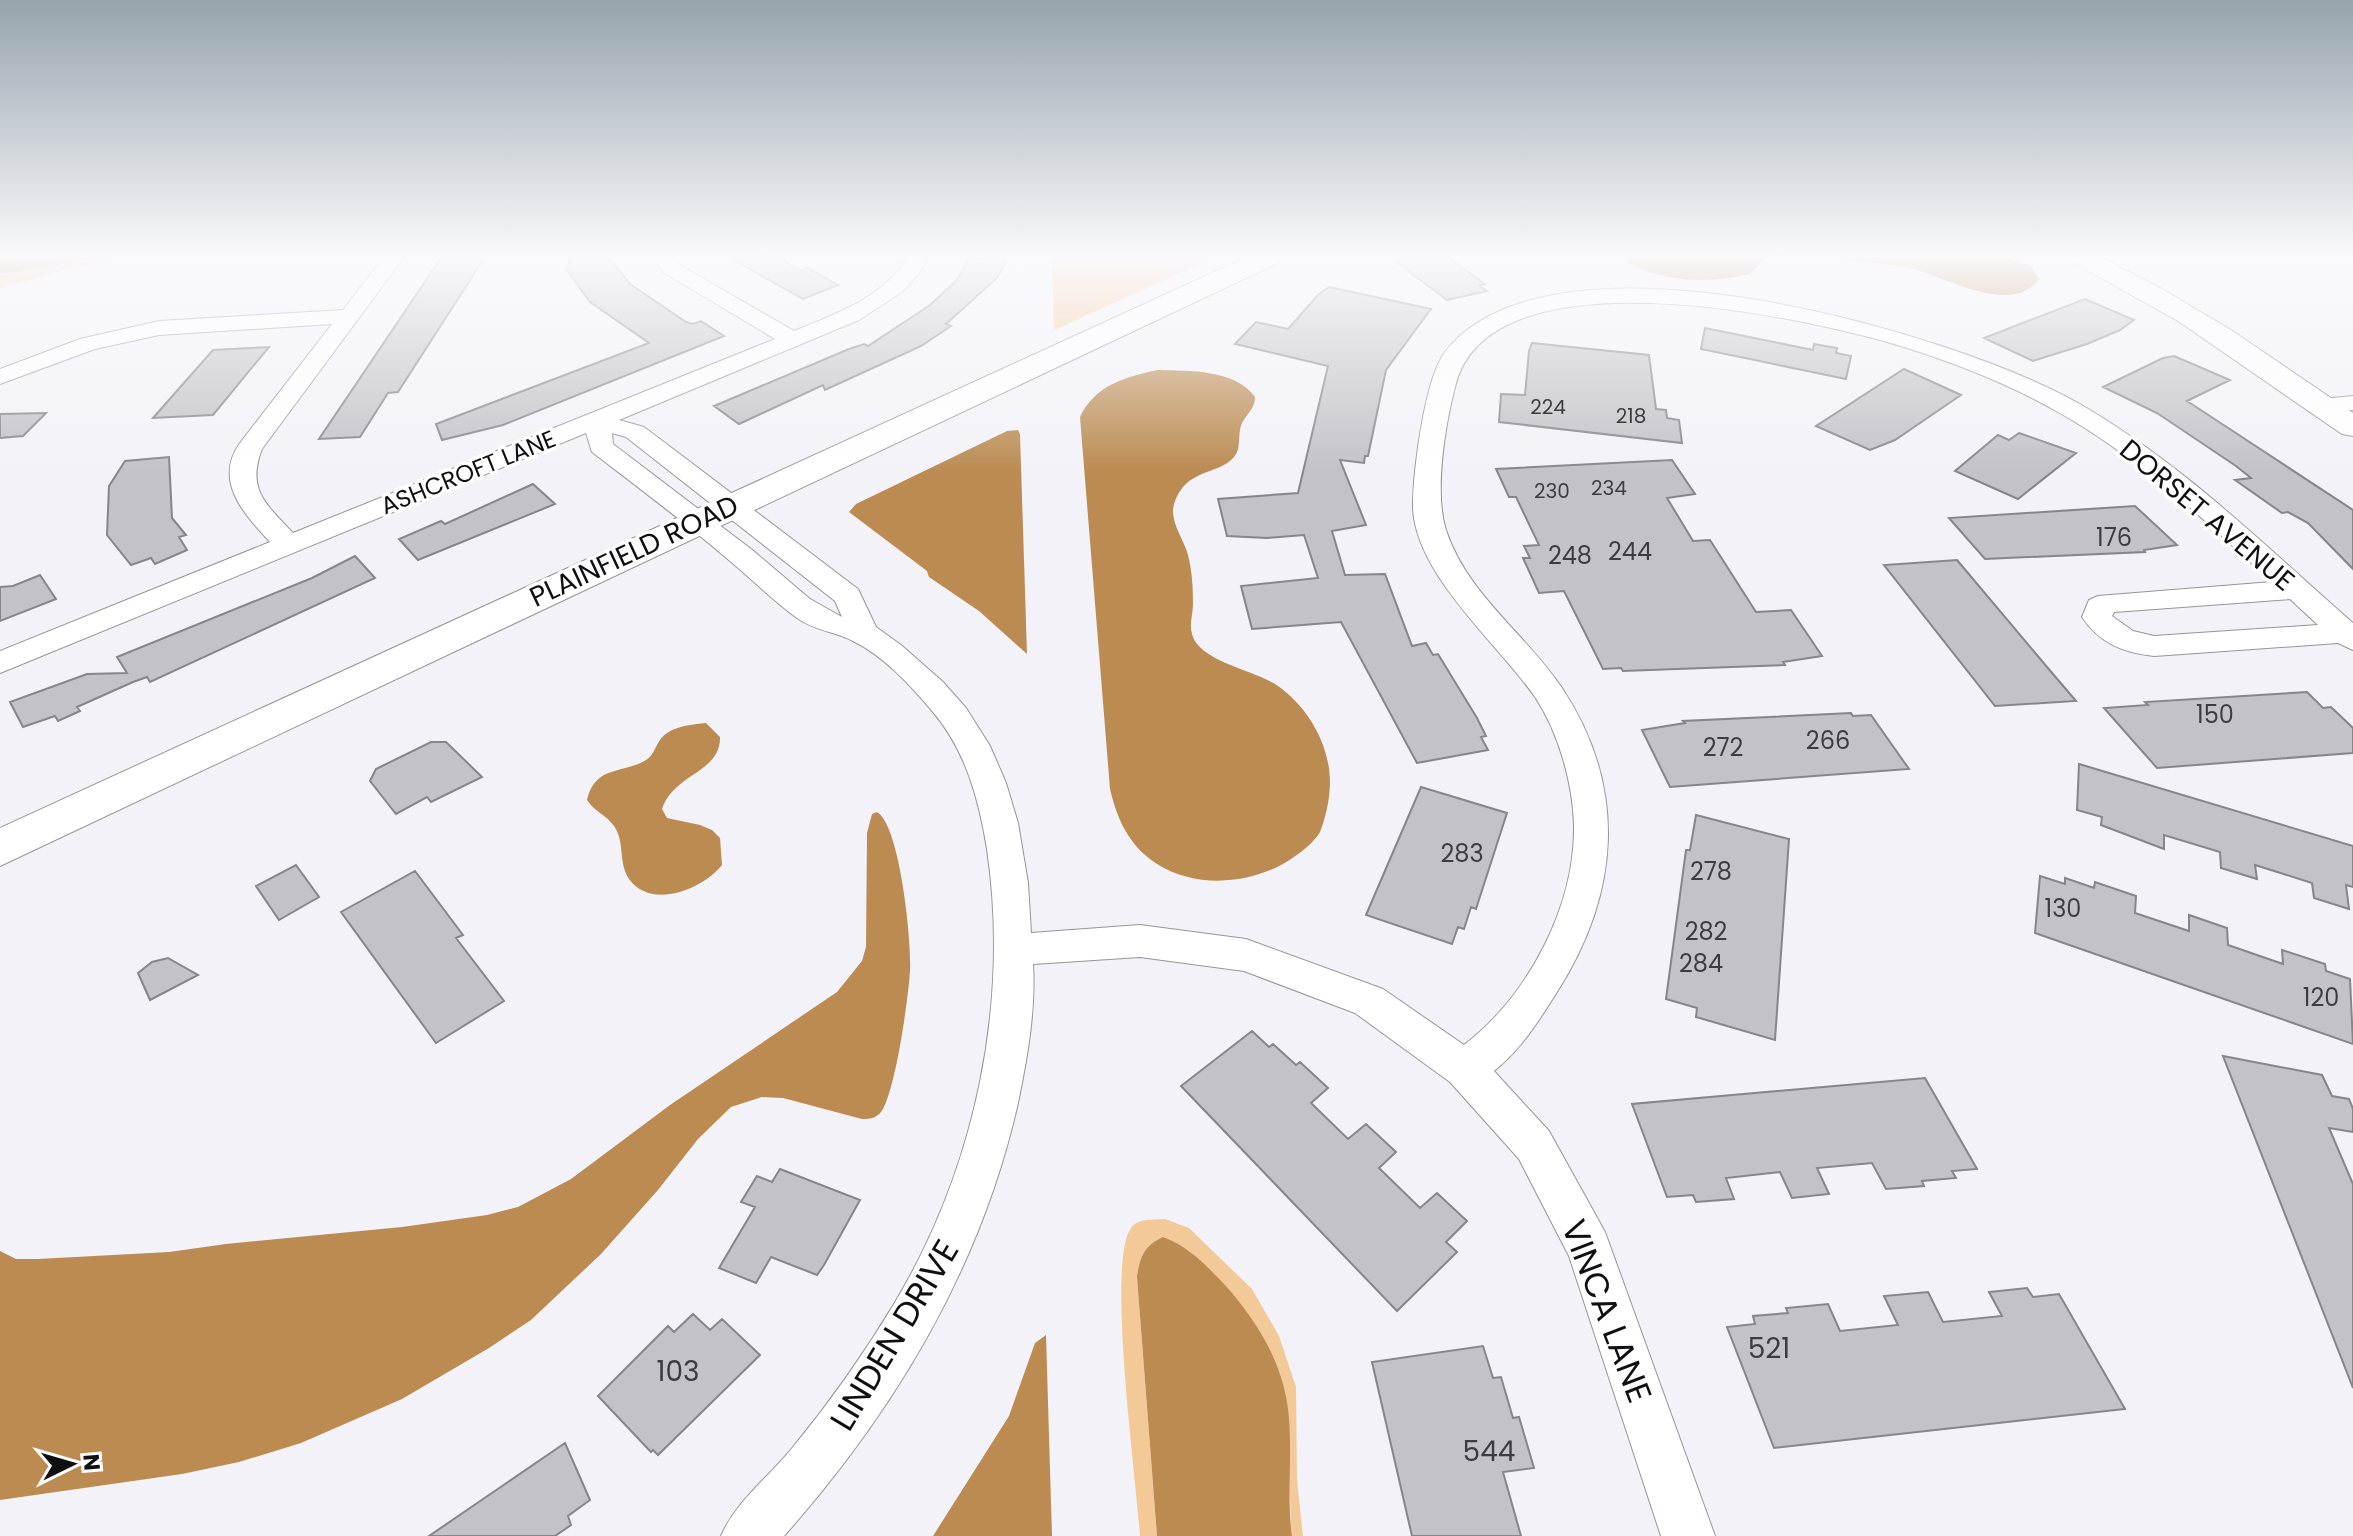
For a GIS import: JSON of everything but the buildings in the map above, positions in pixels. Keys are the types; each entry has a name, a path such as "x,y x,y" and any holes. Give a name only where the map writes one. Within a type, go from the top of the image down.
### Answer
{"main road":[{"name":"PLAINFIELD ROAD","path":"0,848 1113,329"}],"street":[{"path":"0,377 88,344 156,329"},
{"path":"288,545 244,492 241,466 249,448 338,329"},
{"path":"774,329 793,340"},
{"name":"ASHCROFT LANE","path":"0,663 818,329"},
{"name":"DORSET AVENUE","path":"1465,1069 1507,1033 1559,959 1586,890 1593,847 1583,770 1555,704 1456,582 1429,523 1426,505 1446,374 1455,354 1483,329"},
{"name":"DORSET AVENUE","path":"1852,329 1914,343 2009,378 2111,434 2152,463 2349,637"},
{"path":"2214,329 2353,427"},
{"path":"2322,405 2353,403"},
{"name":"LINDEN DRIVE","path":"597,421 635,432 821,620 864,634 936,695 962,728 979,760 1002,825 1012,902 1014,950 1010,1028 1000,1100 987,1152 960,1223 925,1296 872,1383 824,1451 748,1536"},
{"path":"2296,589 2109,603 2100,607 2097,617 2114,635 2140,645 2349,637"},
{"name":"VINCA LANE","path":"1014,950 1140,941 1246,955 1369,1001 1465,1069 1534,1145 1589,1248 1688,1536"}],"shaded area":[{"path":"1158,370 1224,376 1236,381 1255,397 1242,423 1234,457 1186,484 1174,504 1174,517 1191,573 1191,630 1197,644 1205,652 1268,680 1290,696 1311,720 1328,764 1328,800 1318,835 1301,852 1279,866 1245,878 1190,878 1157,864 1139,849 1126,831 1110,789 1080,417 1094,397 1112,384"},
{"path":"1018,430 1027,654 979,611 929,577 927,571 849,512 856,504 1007,431"},
{"path":"706,723 720,737 718,749 705,766 676,788 662,809 667,818 712,830 720,838 722,865 714,874 691,888 664,895 651,894 639,889 629,879 617,832 611,822 587,800 596,781 611,772 646,760 664,735 681,727"},
{"path":"877,812 885,821 898,861 907,912 910,957 907,1002 897,1063 888,1097 879,1114 862,1119 783,1098 762,1097 731,1107 698,1139 601,1254 531,1320 402,1399 301,1443 239,1462 182,1474 0,1500 0,1251 16,1259 169,1252 402,1227 487,1215 518,1207 571,1179 670,1105 837,992 862,961 866,947 867,833 872,814"},
{"path":"1165,1219 1189,1228 1252,1289 1279,1336 1296,1387 1297,1481 1303,1536 1292,1536 1287,1404 1137,1277 1157,1536 1140,1536 1125,1375 1121,1283 1124,1249 1131,1228 1146,1220"},
{"path":"1163,1237 1189,1251 1225,1285 1256,1325 1272,1354 1283,1385 1289,1418 1292,1536 1157,1536 1137,1277 1144,1253"},
{"path":"1046,1335 1052,1536 933,1536 1009,1416 1035,1343"}]}
